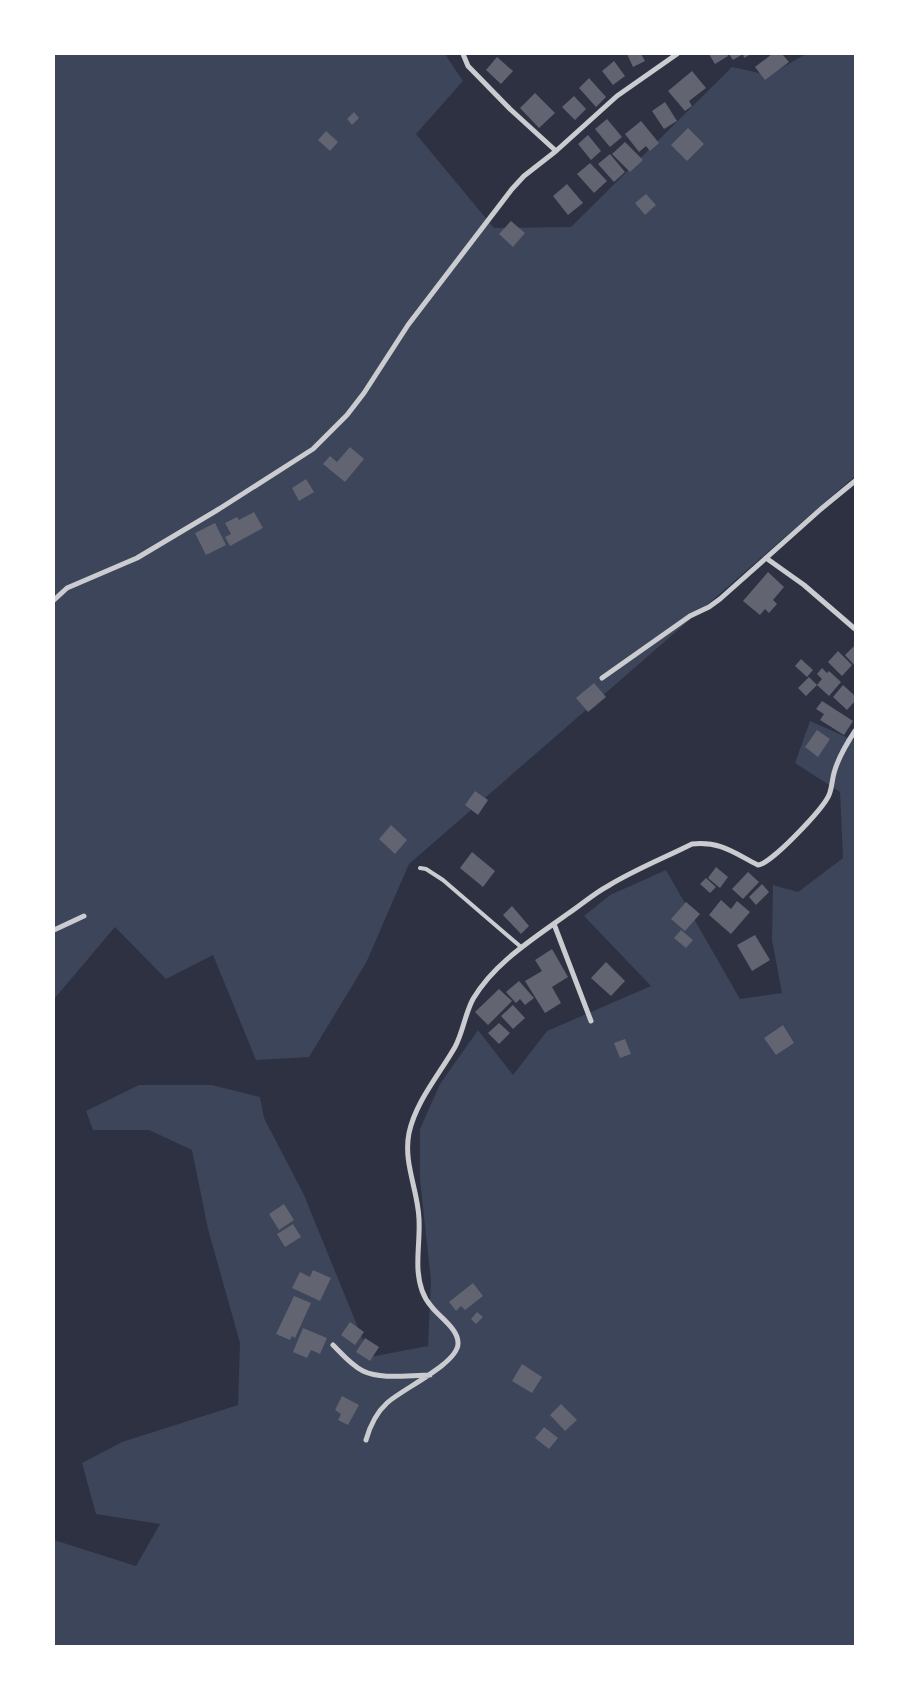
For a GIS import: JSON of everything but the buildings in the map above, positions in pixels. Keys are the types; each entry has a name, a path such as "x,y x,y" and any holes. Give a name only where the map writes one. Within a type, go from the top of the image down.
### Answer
{"street":[{"path":"463,54 468,66 556,152"},
{"path":"54,600 74,584 138,558 299,460 318,444 347,415 364,393 408,326 499,204 524,176 556,152 617,96 677,54"},
{"path":"602,678 690,616 709,607 720,599 855,481"},
{"path":"766,558 804,585 855,629"},
{"path":"366,1440 371,1425 386,1403 430,1374 455,1352 458,1344 457,1336 449,1325 430,1306 419,1282 419,1219 408,1160 409,1132 432,1082 455,1046 473,998 494,973 521,947 608,886 692,844 707,842 719,845 758,866 764,864 794,837 823,806 830,790 834,771 855,731"},
{"path":"54,930 84,916"},
{"path":"554,924 590,1021"},
{"path":"333,1346 354,1365 370,1374 430,1374"}],"lane":[{"path":"420,868 426,869 443,880 521,947"}],"shaded area":[{"path":"54,54 445,54 463,81 416,134 494,228 571,227 732,67 769,75 806,54 855,54 855,476 409,864 366,963 309,1057 256,1060 213,955 166,979 115,927 54,999"},
{"path":"810,721 855,741 855,1646 54,1646 54,1540 136,1566 160,1524 96,1514 82,1463 122,1442 238,1405 240,1343 208,1229 192,1150 149,1130 93,1130 86,1111 139,1085 212,1085 260,1097 264,1118 304,1195 370,1357 428,1346 431,1280 420,1180 420,1129 440,1084 478,1030 513,1075 547,1031 651,986 584,916 610,895 666,870 740,999 782,993 772,940 773,885 798,892 843,858 840,792 795,763"}]}
